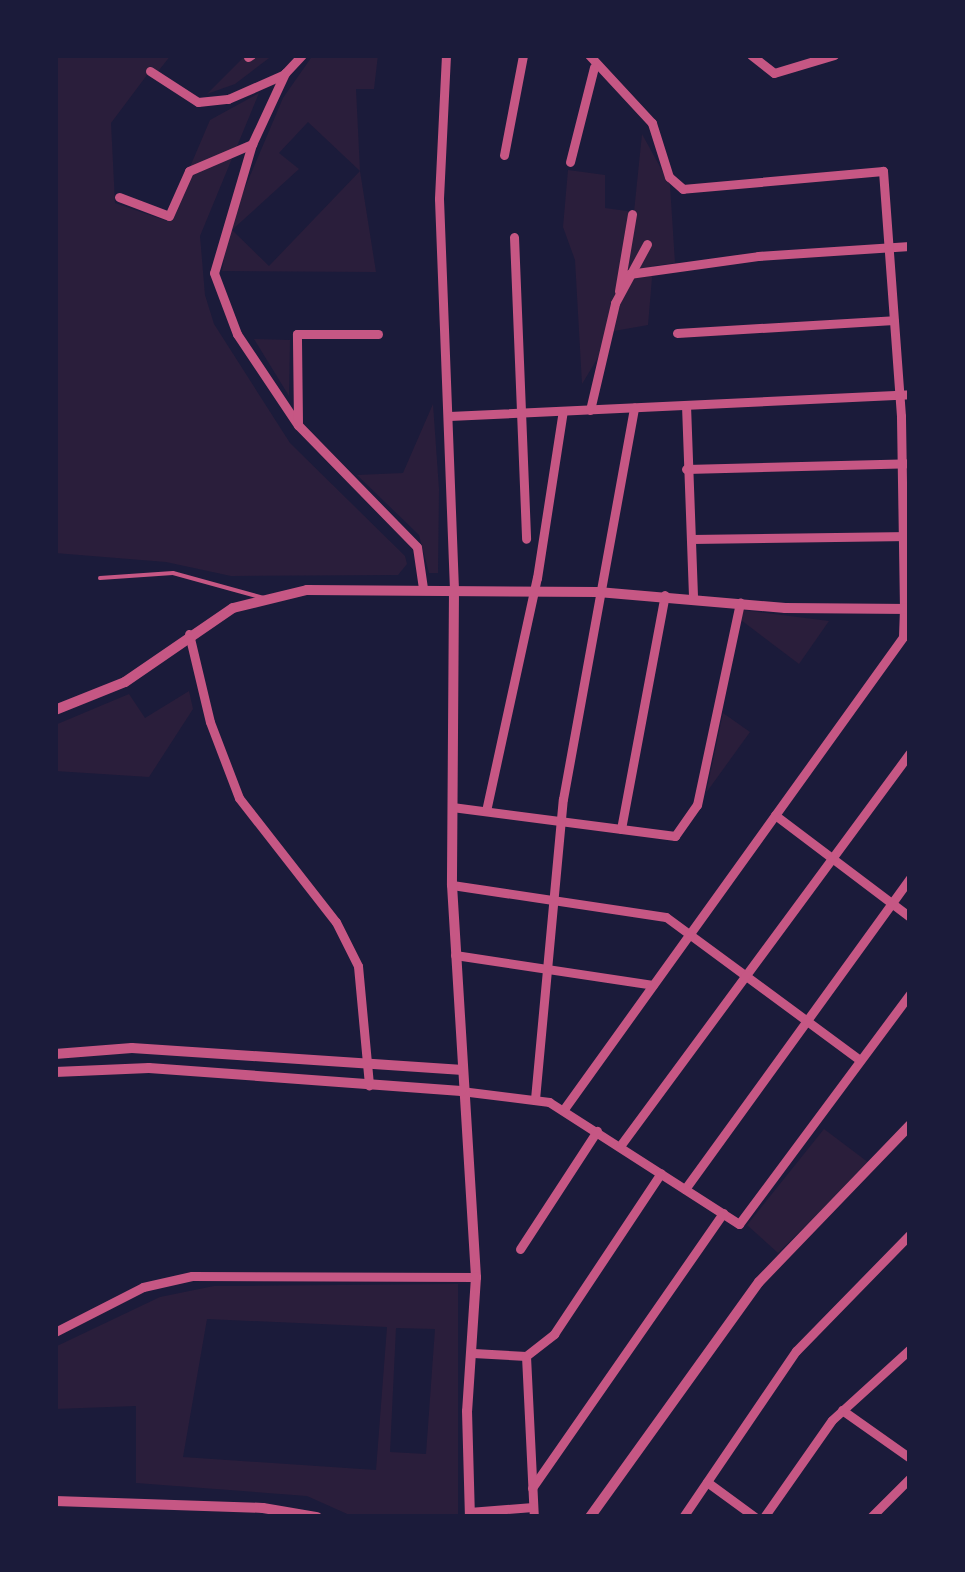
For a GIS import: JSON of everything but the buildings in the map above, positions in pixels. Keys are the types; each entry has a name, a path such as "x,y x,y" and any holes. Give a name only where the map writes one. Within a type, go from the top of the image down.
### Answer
{"street":[{"path":"150,71 198,102 264,87 285,74 302,55"},
{"path":"446,55 439,199 454,589 452,884 460,1091 476,1277 470,1514 534,1512 526,1356"},
{"path":"504,155 524,55"},
{"path":"564,1109 900,641 907,609 905,395 894,320 883,171 694,192 669,177 652,123 594,67 589,55"},
{"path":"750,55 774,73 834,55"},
{"path":"570,162 594,67"},
{"path":"285,74 252,144 214,273 237,334 298,425 417,547 423,588"},
{"path":"120,197 168,216 189,171 252,144"},
{"path":"590,410 619,293 632,214"},
{"path":"514,237 526,540"},
{"path":"619,293 647,244"},
{"path":"629,274 758,256 910,246"},
{"path":"677,333 894,320"},
{"path":"298,425 297,334 378,334"},
{"path":"449,416 905,395"},
{"path":"686,405 693,597"},
{"path":"535,1098 561,822 598,592 634,408"},
{"path":"486,811 532,593 563,411"},
{"path":"686,469 906,463"},
{"path":"692,540 907,536"},
{"path":"55,710 125,682 188,634 264,598 423,588 598,592 907,609"},
{"path":"622,829 665,595"},
{"path":"452,807 675,836 697,805 740,602"},
{"path":"188,634 214,738 247,813 336,922 353,953 364,987 368,1085"},
{"path":"900,641 910,654"},
{"path":"620,1146 910,753"},
{"path":"775,815 910,916"},
{"path":"685,1188 910,878"},
{"path":"452,884 666,917 860,1060"},
{"path":"455,955 653,985"},
{"path":"55,1072 148,1068 535,1098 564,1109 739,1224 910,994"},
{"path":"55,1054 132,1048 459,1070"},
{"path":"590,1517 759,1282 910,1124"},
{"path":"520,1248 597,1131"},
{"path":"473,1353 526,1356 554,1334 661,1173"},
{"path":"532,1488 723,1213"},
{"path":"683,1517 796,1351 910,1234"},
{"path":"55,1332 143,1287 192,1276 476,1277"},
{"path":"764,1517 842,1410 910,1349"},
{"path":"842,1410 910,1458"},
{"path":"870,1517 910,1478"},
{"path":"707,1482 755,1517"},
{"path":"55,1501 243,1508 317,1517"}],"lane":[{"path":"100,578 173,573 264,598"}],"shaded area":[{"path":"55,55 171,55 156,74 150,71 111,123 115,203 167,221 210,120 259,93 200,236 205,295 214,324 290,443 405,556 407,564 398,575 231,576 166,562 55,553"},
{"path":"246,55 273,55 235,84 207,94"},
{"path":"313,55 378,55 374,89 356,89 360,171 376,272 222,271 230,223 283,98","holes":["308,122 360,171 269,266 232,230 299,169 279,153"]},
{"path":"642,134 670,185 675,263 653,266 648,325 614,331 582,384 575,260 563,227 568,170 605,175 605,208 634,212"},
{"path":"254,339 290,340 289,396"},
{"path":"433,404 439,489 438,573 429,573 419,535 357,475 403,473"},
{"path":"743,610 829,621 799,664 741,620"},
{"path":"189,691 193,709 149,777 55,771 55,725 129,694 145,718"},
{"path":"723,713 750,732 706,793"},
{"path":"824,1129 869,1163 778,1253 747,1225"},
{"path":"458,1284 458,1517 354,1517 307,1496 136,1483 136,1406 55,1409 55,1347 160,1297 214,1286","holes":["207,1319 387,1327 376,1470 183,1457","396,1328 435,1329 426,1454 390,1452"]}]}
